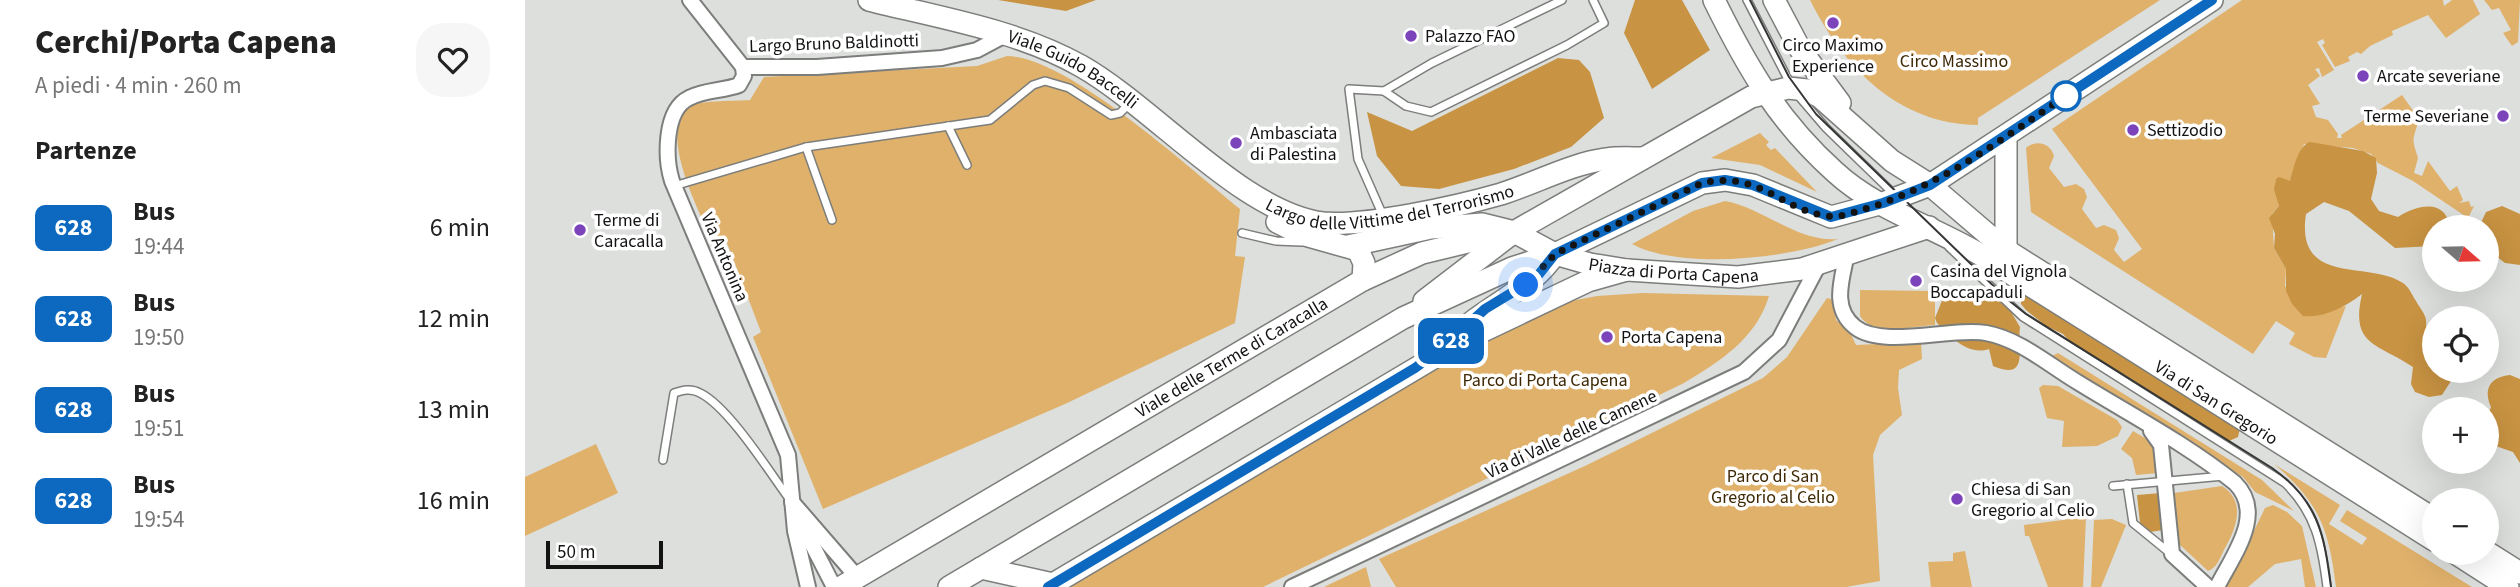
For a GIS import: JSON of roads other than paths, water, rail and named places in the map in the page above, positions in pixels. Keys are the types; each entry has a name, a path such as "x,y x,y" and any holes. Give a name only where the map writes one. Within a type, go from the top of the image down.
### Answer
{"main road":[{"name":"Viale Guido Baccelli","path":"869,0 1007,34 1078,64 1133,100 1249,193"},
{"path":"1714,0 1763,92 1782,119 1823,162 1850,184 1899,203 1929,227 2001,257"},
{"path":"1774,0 1808,61 1860,130"},
{"name":"Piazza di Porta Capena","path":"1555,254 1682,191 1717,180 1760,187 1826,216 1842,216 1899,203 2212,0"},
{"path":"1403,318 1514,232 1763,92 1793,88 1820,97 1892,161 1930,185 2001,257"},
{"path":"2001,257 2006,136"},
{"name":"Largo delle Vittime del Terrorismo","path":"1249,193 1284,213 1311,221 1333,223 1384,218 1500,194 1607,159 1645,158"},
{"name":"Largo delle Vittime del Terrorismo","path":"1249,193 1271,218 1319,239 1348,246 1430,228 1469,225 1514,232"},
{"name":"Piazza di Porta Capena","path":"1555,254 1627,270 1745,277 1819,264 1929,227"},
{"path":"1514,232 1555,254"},
{"name":"Viale delle Terme di Caracalla","path":"849,582 1363,280 1422,253 1514,232"},
{"path":"1348,246 1363,258 1363,280"},
{"path":"949,587 1403,318 1512,268 1555,254"},
{"path":"1415,368 1445,346 1485,309 1536,278 1555,254"},
{"name":"Via di San Gregorio","path":"2001,257 2422,512"},
{"name":"Via di San Gregorio","path":"2001,257 2422,532"},
{"path":"981,568 1050,586 1415,368 1551,298 1588,281 1627,270"},
{"path":"2499,560 2520,573"},
{"path":"2474,565 2508,587"}],"street":[{"name":"Largo Bruno Baldinotti","path":"690,0 743,67 829,66 942,58 977,50 1007,34"},
{"name":"Via Antonina","path":"743,67 744,76 739,85 691,97 677,109 668,156 674,186 787,455 791,501 808,587"},
{"path":"1847,254 1839,301 1846,316 1861,331 1880,336 1966,331 1997,335 2146,424 2225,476 2246,496 2249,514 2244,531 2217,587"},
{"name":"Via di Valle delle Camene","path":"1292,587 1462,505 1601,443 1744,372 1779,340 1819,264"},
{"path":"2146,424 2161,445 2172,554 2208,587"},
{"path":"791,501 849,582"},
{"path":"791,501 834,587"}],"lane":[{"path":"1384,91 1432,63 1562,0"},
{"path":"1384,218 1358,159 1349,89 1384,91 1406,106 1431,112 1567,45 1604,23 1593,0"},
{"path":"1747,0 1793,88 1826,128 1899,203 1929,227 2023,317 2284,483 2312,519 2322,548 2327,587"},
{"path":"674,186 806,147 990,120 1033,85 1045,81 1069,88 1111,115 1120,113 1133,100"},
{"path":"948,126 967,164"},
{"path":"806,147 832,220"},
{"path":"1243,233 1283,242 1319,239"},
{"path":"663,460 674,393 688,389 699,392 747,440 791,501"},
{"path":"2113,486 2225,476"},
{"path":"2127,484 2133,523 2172,554"}],"tram line":[{"path":"1750,0 1789,77 1816,114 2007,299 2026,314 2288,480 2317,520 2331,587"}],"place":[{"name":"Circo Maximo Experience","path":"1833,23"},
{"name":"Palazzo FAO","path":"1411,36"},
{"name":"Arcate severiane","path":"2363,76"},
{"name":"Terme Severiane","path":"2503,116"},
{"name":"Settizodio","path":"2133,130"},
{"name":"Ambasciata di Palestina","path":"1236,143"},
{"name":"Terme di Caracalla","path":"580,230"},
{"name":"Casina del Vignola Boccapaduli","path":"1916,281"},
{"name":"Porta Capena","path":"1607,337"},
{"name":"Chiesa di San Gregorio al Celio","path":"1957,499"}],"park label":[{"name":"Circo Massimo","path":"1954,61"},
{"name":"Parco di Porta Capena","path":"1545,380"},
{"name":"Parco di San Gregorio al Celio","path":"1773,486"}]}
